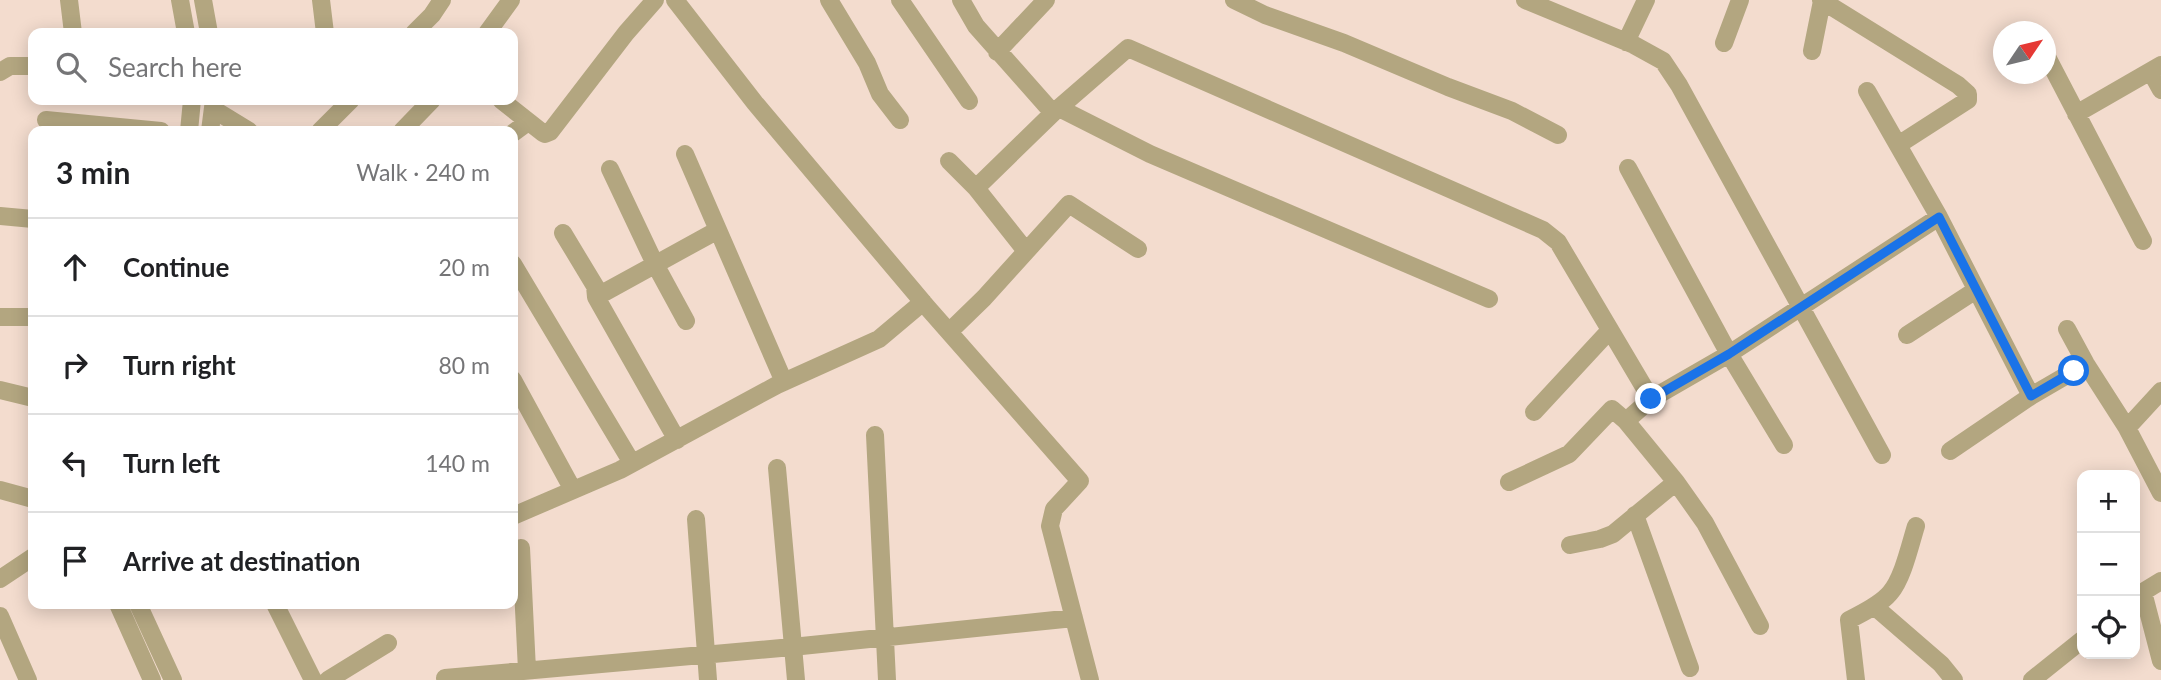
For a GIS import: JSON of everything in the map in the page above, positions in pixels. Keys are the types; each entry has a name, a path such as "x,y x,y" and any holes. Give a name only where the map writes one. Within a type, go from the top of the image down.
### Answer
{"street":[{"path":"69,0 72,28"},
{"path":"180,0 185,28"},
{"path":"203,0 208,28"},
{"path":"321,0 324,28"},
{"path":"490,28 511,0"},
{"path":"507,105 542,133 550,132 626,33 655,0"},
{"path":"675,0 755,103 923,302 1080,481 1054,509 1050,526 1090,680"},
{"path":"829,0 867,63 880,94 900,120"},
{"path":"900,0 969,101"},
{"path":"961,0 976,26 998,52 1056,110 1150,154 1489,299"},
{"path":"998,52 1046,0"},
{"path":"1234,0 1255,4 1265,15 1344,43 1512,111 1558,135"},
{"path":"1525,0 1626,42 1663,61 1679,85 1882,455"},
{"path":"1626,42 1646,0"},
{"path":"1724,43 1740,0"},
{"path":"1812,51 1822,1 1968,94 1968,100 1898,145"},
{"path":"418,28 437,4"},
{"path":"976,188 1056,110 1128,48 1543,230 1558,242 1651,399"},
{"path":"0,72 10,66 28,66"},
{"path":"2076,114 2156,68 2161,90"},
{"path":"2056,75 2143,241"},
{"path":"1867,91 1939,217 2031,396"},
{"path":"189,126 192,105"},
{"path":"211,126 214,105"},
{"path":"215,105 243,126"},
{"path":"413,126 428,105"},
{"path":"323,126 332,109"},
{"path":"46,120 109,126"},
{"path":"518,129 528,122"},
{"path":"685,154 784,382"},
{"path":"949,161 976,188 1026,251"},
{"path":"1628,168 1729,354 1784,445"},
{"path":"610,169 654,264 686,321"},
{"path":"949,332 984,298 1069,204 1138,249"},
{"path":"0,216 28,219"},
{"path":"1626,421 1651,399 1729,354 1939,217"},
{"path":"596,297 718,230"},
{"path":"563,233 595,286 596,297 677,440"},
{"path":"518,272 632,463"},
{"path":"1907,335 1976,289"},
{"path":"518,514 632,463 784,382 879,339 923,302"},
{"path":"0,317 28,317"},
{"path":"2067,329 2127,428 2161,493"},
{"path":"1534,412 1610,330"},
{"path":"1950,451 2031,396 2086,364"},
{"path":"518,389 572,490"},
{"path":"0,390 28,397"},
{"path":"2127,428 2161,391"},
{"path":"1509,482 1569,454 1612,409 1626,421 1676,482 1705,523 1760,626"},
{"path":"875,435 887,680"},
{"path":"777,468 796,680"},
{"path":"1570,545 1613,534 1676,482"},
{"path":"0,490 28,498"},
{"path":"1635,515 1690,668"},
{"path":"696,519 708,680"},
{"path":"1856,680 1849,620 1891,593 1916,526"},
{"path":"522,548 527,670"},
{"path":"0,579 28,560"},
{"path":"2140,594 2161,581"},
{"path":"2139,596 2161,661"},
{"path":"1874,606 1941,664 1955,680"},
{"path":"120,609 152,680"},
{"path":"140,609 173,680"},
{"path":"278,609 313,680"},
{"path":"0,616 28,680"},
{"path":"445,678 1074,618"},
{"path":"328,680 388,643"},
{"path":"2032,680 2077,644"}],"route":[{"path":"1651,399 1729,354 1939,217 2031,396 2074,371"}]}
